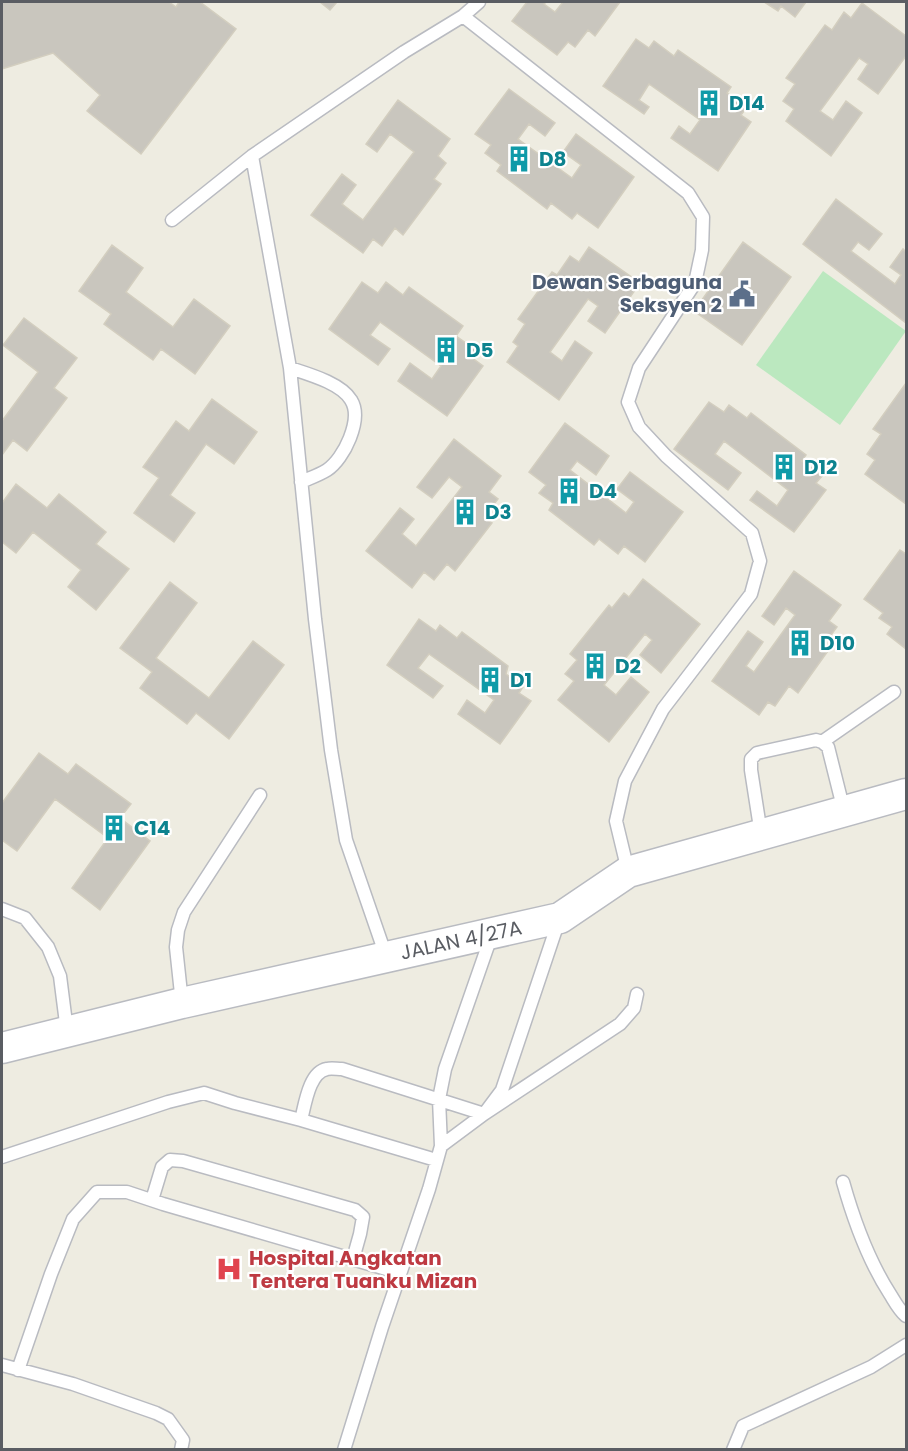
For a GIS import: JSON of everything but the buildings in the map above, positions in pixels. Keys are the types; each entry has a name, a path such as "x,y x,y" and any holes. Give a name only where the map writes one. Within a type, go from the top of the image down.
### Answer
{"street":[{"name":"JALAN 4/27A","path":"2,1048 182,1003 560,918 628,872 906,794"}],"lane":[{"path":"172,220 252,156 405,52 463,16 479,2"},
{"path":"463,16 688,193 703,217 702,250 695,283 639,368 628,402 639,427 666,456 752,533 760,561 751,594 663,708 625,781 616,822 628,872"},
{"path":"252,156 290,368 315,619 331,750 346,840 386,956"},
{"path":"290,368 338,387 351,400 355,415 352,434 342,454 328,470 301,482"},
{"path":"822,742 894,692"},
{"path":"762,836 751,770 752,759 757,753 816,740 822,742 828,747 844,811"},
{"path":"182,1003 176,947 178,930 184,912 260,795"},
{"path":"2,909 25,918 48,946 60,976 67,1031"},
{"path":"484,1114 502,1090 560,918"},
{"path":"344,1449 429,1189 441,1146 439,1099 446,1069 492,933"},
{"path":"441,1146 484,1114 620,1024 634,1008 637,994"},
{"path":"302,1120 314,1077 324,1069 342,1069 484,1114"},
{"path":"2,1157 168,1102 204,1093 436,1160"},
{"path":"152,1200 162,1167 170,1160 183,1161 355,1210 363,1217 353,1259"},
{"path":"843,1182 868,1254 885,1287 906,1316"},
{"path":"18,1370 51,1274 73,1219 97,1192 127,1192 400,1273"},
{"path":"733,1449 743,1426 871,1367 906,1345"},
{"path":"2,1365 73,1384 156,1413 168,1419 183,1440 181,1449"}],"green space":[{"path":"823,271 906,331 840,425 756,365"}],"place":[{"name":"D14","path":"709,103"},
{"name":"D8","path":"519,159"},
{"name":"Dewan Serbaguna Seksyen 2","path":"742,294"},
{"name":"D5","path":"446,350"},
{"name":"D12","path":"784,467"},
{"name":"D4","path":"569,491"},
{"name":"D3","path":"465,512"},
{"name":"D10","path":"800,643"},
{"name":"D2","path":"595,666"},
{"name":"D1","path":"490,680"},
{"name":"C14","path":"114,828"},
{"name":"Hospital Angkatan Tentera Tuanku Mizan","path":"229,1269"}]}
